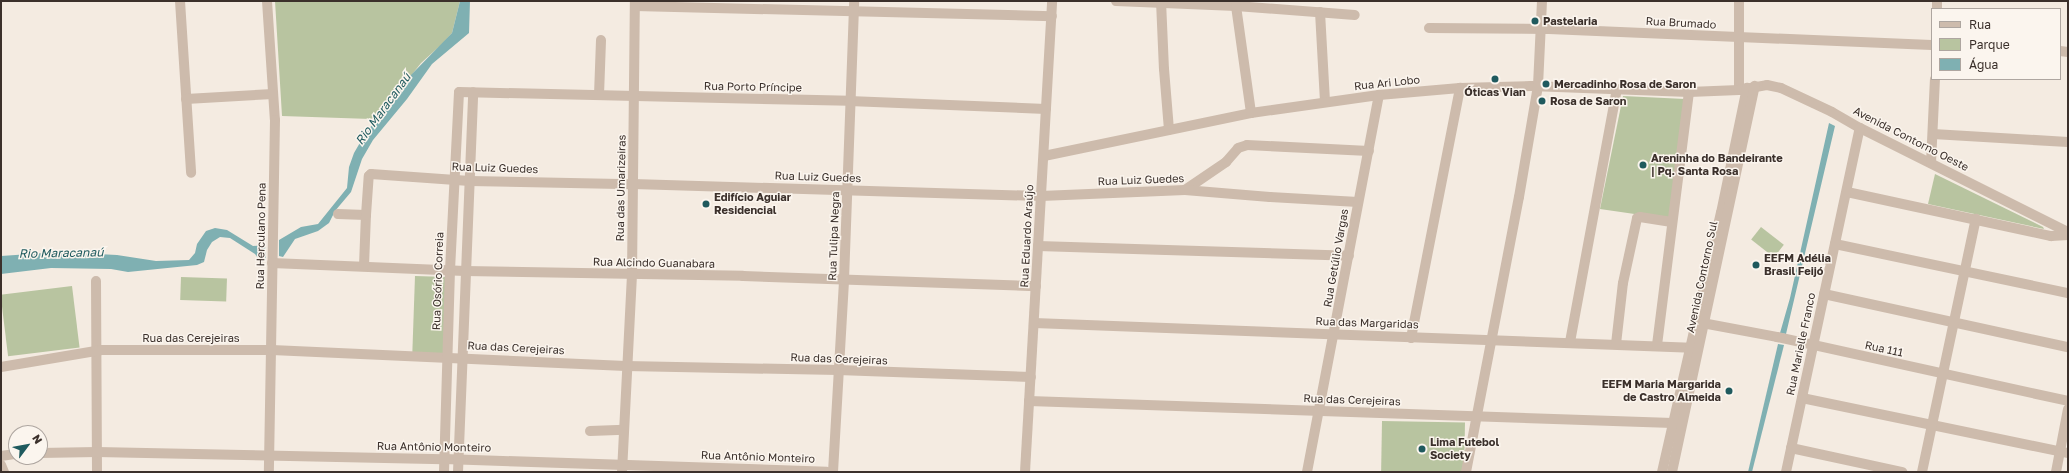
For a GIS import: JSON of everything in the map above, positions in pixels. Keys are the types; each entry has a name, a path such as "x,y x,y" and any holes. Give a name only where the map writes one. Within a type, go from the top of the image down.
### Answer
{"street":[{"path":"180,1 191,174"},
{"name":"Rua Herculano Pena","path":"267,1 273,94 272,350 269,472"},
{"name":"Rua Eduardo Araújo","path":"1025,472 1052,1"},
{"path":"1116,1 1236,6 1355,15"},
{"path":"1466,472 1519,197 1538,86 1542,1"},
{"name":"Avenida Contorno Sul","path":"1662,472 1673,423 1700,322 1747,88 1738,38 1739,1"},
{"path":"1162,2 1164,69 1169,130"},
{"path":"635,3 853,6 1052,16"},
{"name":"Rua das Umarizeiras","path":"623,468 626,366 632,275 635,3"},
{"name":"Rua Tulipa Negra","path":"834,472 838,370 844,280 853,6"},
{"path":"1236,6 1251,113"},
{"path":"1320,12 1325,102"},
{"name":"Rua Brumado","path":"1429,28 1541,29 1931,45"},
{"path":"599,95 601,40"},
{"path":"1931,163 1935,80"},
{"name":"Avenida Contorno Oeste","path":"1747,88 1767,85 1781,88 1832,112 1860,128 2068,233"},
{"name":"Rua Ari Lobo","path":"1044,156 1251,113 1379,95 1460,88 1538,86 1688,92 1747,88"},
{"path":"1411,338 1460,88"},
{"path":"1570,342 1617,89"},
{"name":"Rua Porto Príncipe","path":"459,92 849,101 1046,108"},
{"name":"Rua Osório Correia","path":"444,472 450,270 459,92"},
{"path":"458,472 473,92"},
{"path":"1658,345 1688,92"},
{"path":"186,99 273,94"},
{"name":"Rua Getúlio Vargas","path":"1308,472 1318,410 1334,334 1379,95"},
{"name":"Rua Marielle Franco","path":"1786,472 1860,128"},
{"path":"1933,134 2068,142"},
{"path":"1185,190 1226,162 1238,148 1247,145 1369,151"},
{"name":"Rua Luiz Guedes","path":"364,266 369,176 372,174 470,181 633,184 1041,196 1185,190 1358,202"},
{"path":"1846,192 2051,236 2068,233"},
{"path":"338,214 366,215"},
{"path":"1616,344 1623,283 1637,218 1640,217 1672,222"},
{"path":"1922,472 1976,219"},
{"path":"1835,244 2068,293"},
{"path":"1038,246 1349,256"},
{"name":"Rua Alcindo Guanabara","path":"272,260 465,271 744,276 1036,286"},
{"path":"96,281 95,351 97,472"},
{"path":"1824,294 2068,347"},
{"name":"Rua 111","path":"1700,322 1777,337 2068,401"},
{"name":"Rua das Margaridas","path":"1034,323 1411,338 1492,339 1694,347"},
{"name":"Avenida Contorno Sul","path":"1672,472 1694,347"},
{"name":"Rua das Cerejeiras","path":"1,367 95,351 272,350 448,356 626,366 838,370 1031,377"},
{"path":"1802,398 2064,453"},
{"name":"Rua das Cerejeiras","path":"1029,401 1673,423"},
{"path":"2056,472 2064,453 2068,409"},
{"path":"590,431 624,430"},
{"path":"1791,448 1902,472"},
{"name":"Rua Antônio Monteiro","path":"48,453 97,452 270,457 444,459 623,468 827,472"},
{"path":"1,465 4,472"}],"green space":[{"path":"275,1 460,1 452,33 421,63 381,114 371,119 282,116"},
{"name":"Areninha do Bandeirante | Pq. Santa Rosa","path":"1623,96 1685,99 1669,219 1600,209"},
{"path":"1935,174 2043,227 2044,229 1928,204"},
{"path":"1761,227 1784,245 1774,257 1751,240"},
{"path":"415,276 447,277 444,354 412,353"},
{"path":"181,277 227,279 226,302 180,300"},
{"path":"72,286 80,348 8,356 1,295"},
{"name":"Lima Futebol Society","path":"1382,421 1465,422 1464,472 1381,472"}],"water":[{"path":"460,1 470,1 469,33 432,64 407,99 373,140 362,159 351,192 335,211 329,223 318,231 295,239 283,257 279,256 279,240 301,227 318,224 347,188 349,167 354,153 365,134 410,76 452,33"},
{"path":"1829,123 1835,126 1786,334 1780,333 1790,298"},
{"name":"Rio Maracanaú","path":"215,228 227,230 253,246 265,245 266,260 261,262 255,254 230,238 220,237 212,242 207,250 204,262 197,265 128,272 111,269 51,268 1,274 1,256 59,252 117,255 156,261 189,260 195,253 197,244 206,231"},
{"path":"1778,344 1784,345 1752,472 1748,472"}],"place":[{"name":"Pastelaria","path":"1535,21"},
{"name":"Óticas Vian","path":"1495,79"},
{"name":"Mercadinho Rosa de Saron","path":"1546,84"},
{"name":"Rosa de Saron","path":"1542,101"},
{"name":"Areninha do Bandeirante | Pq. Santa Rosa","path":"1643,165"},
{"name":"Edifício Aguiar Residencial","path":"706,204"},
{"name":"EEFM Adélia Brasil Feijó","path":"1756,265"},
{"name":"EEFM Maria Margarida de Castro Almeida","path":"1729,391"},
{"name":"Lima Futebol Society","path":"1422,449"}]}
